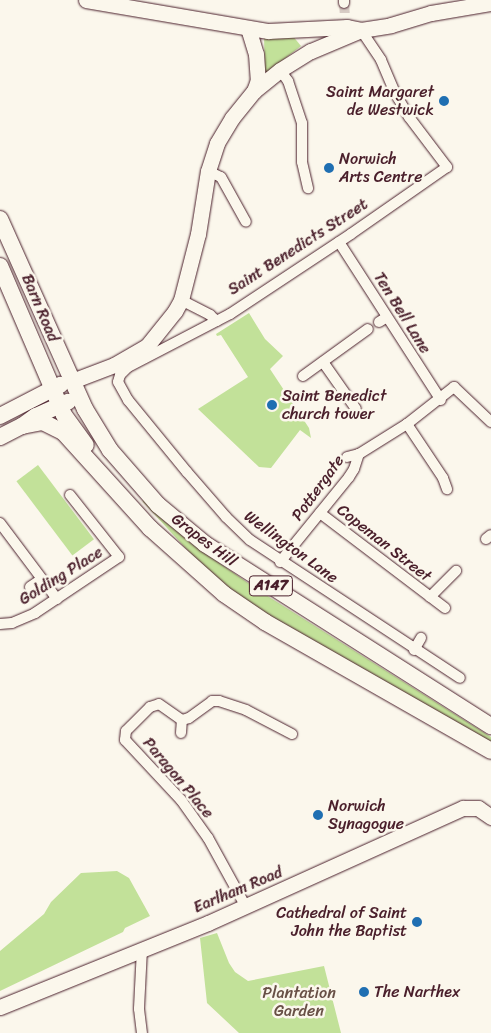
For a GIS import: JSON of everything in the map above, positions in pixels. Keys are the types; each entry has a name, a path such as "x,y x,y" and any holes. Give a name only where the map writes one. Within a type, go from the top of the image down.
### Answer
{"main road":[{"name":"Barn Road","path":"0,219 80,398"},
{"name":"Barn Road","path":"0,266 52,388"},
{"path":"0,416 52,388 72,381"},
{"name":"Grapes Hill","path":"52,388 60,406 116,490"},
{"path":"0,437 22,426 36,416 80,398"},
{"name":"Grapes Hill","path":"80,398 110,450 158,505 205,544 491,726"},
{"name":"Grapes Hill","path":"22,426 43,422 63,432 150,528 224,594 264,622 491,752"}],"street":[{"path":"86,0 268,31 344,22 361,30"},
{"path":"72,381 114,365 147,346 164,327 180,300 198,234 208,171 217,143 254,92 280,70 311,51 361,30 391,25 431,13 491,3"},
{"path":"248,28 256,54 258,80 254,92"},
{"name":"Saint Benedicts Street","path":"120,375 128,368 216,321 339,242 447,167 409,117 394,91 381,60 361,30"},
{"path":"280,70 288,81 302,123 302,162 308,188"},
{"path":"208,171 220,177 246,222"},
{"name":"Ten Bell Lane","path":"339,242 383,319 440,400"},
{"path":"180,300 210,315 216,321"},
{"path":"303,376 368,329"},
{"path":"323,362 356,409"},
{"name":"Wellington Lane","path":"120,375 118,382 128,400 200,487 236,527 280,562 460,678"},
{"name":"Pottergate","path":"347,457 358,454 407,424 454,388 491,422"},
{"path":"407,424 443,478 447,489"},
{"name":"Pottergate","path":"280,562 354,470 358,454"},
{"name":"Golding Place","path":"0,624 12,623 35,613 119,557 70,495"},
{"name":"Copeman Street","path":"320,513 445,608"},
{"path":"0,523 57,599"},
{"name":"Copeman Street","path":"430,597 456,571"},
{"path":"30,587 42,579"},
{"path":"414,650 421,638"},
{"path":"182,720 189,718 212,702 220,701 246,710 292,734"},
{"name":"Paragon Place","path":"181,733 182,720 159,704 150,708 126,731 126,740 181,800 208,838 246,907"},
{"name":"Earlham Road","path":"0,1007 246,907 463,808 472,806 489,815"},
{"path":"142,949 139,1009 142,1033"}],"green space":[{"path":"292,35 301,46 265,74 264,36"},
{"path":"249,313 265,339 283,356 270,369 309,428 311,438 300,430 271,468 259,467 198,409 248,377 221,335 217,336 216,334"},
{"path":"38,465 94,539 72,556 16,481"},
{"path":"142,497 191,543 258,590 491,737 491,742 240,599 191,554 143,502"},
{"path":"117,871 129,878 150,916 125,928 123,932 0,991 0,951 44,914 51,902 81,873"},
{"name":"Plantation Garden","path":"217,933 229,963 235,972 248,981 324,966 341,1033 239,1033 207,1003 200,938"}],"tunnel":[{"path":"344,3 345,17"}],"place":[{"name":"Saint Margaret de Westwick","path":"444,101"},
{"name":"Norwich Arts Centre","path":"329,168"},
{"name":"Saint Benedict church tower","path":"272,405"},
{"name":"Norwich Synagogue","path":"318,815"},
{"name":"Cathedral of Saint John the Baptist","path":"417,922"},
{"name":"The Narthex","path":"364,992"}]}
